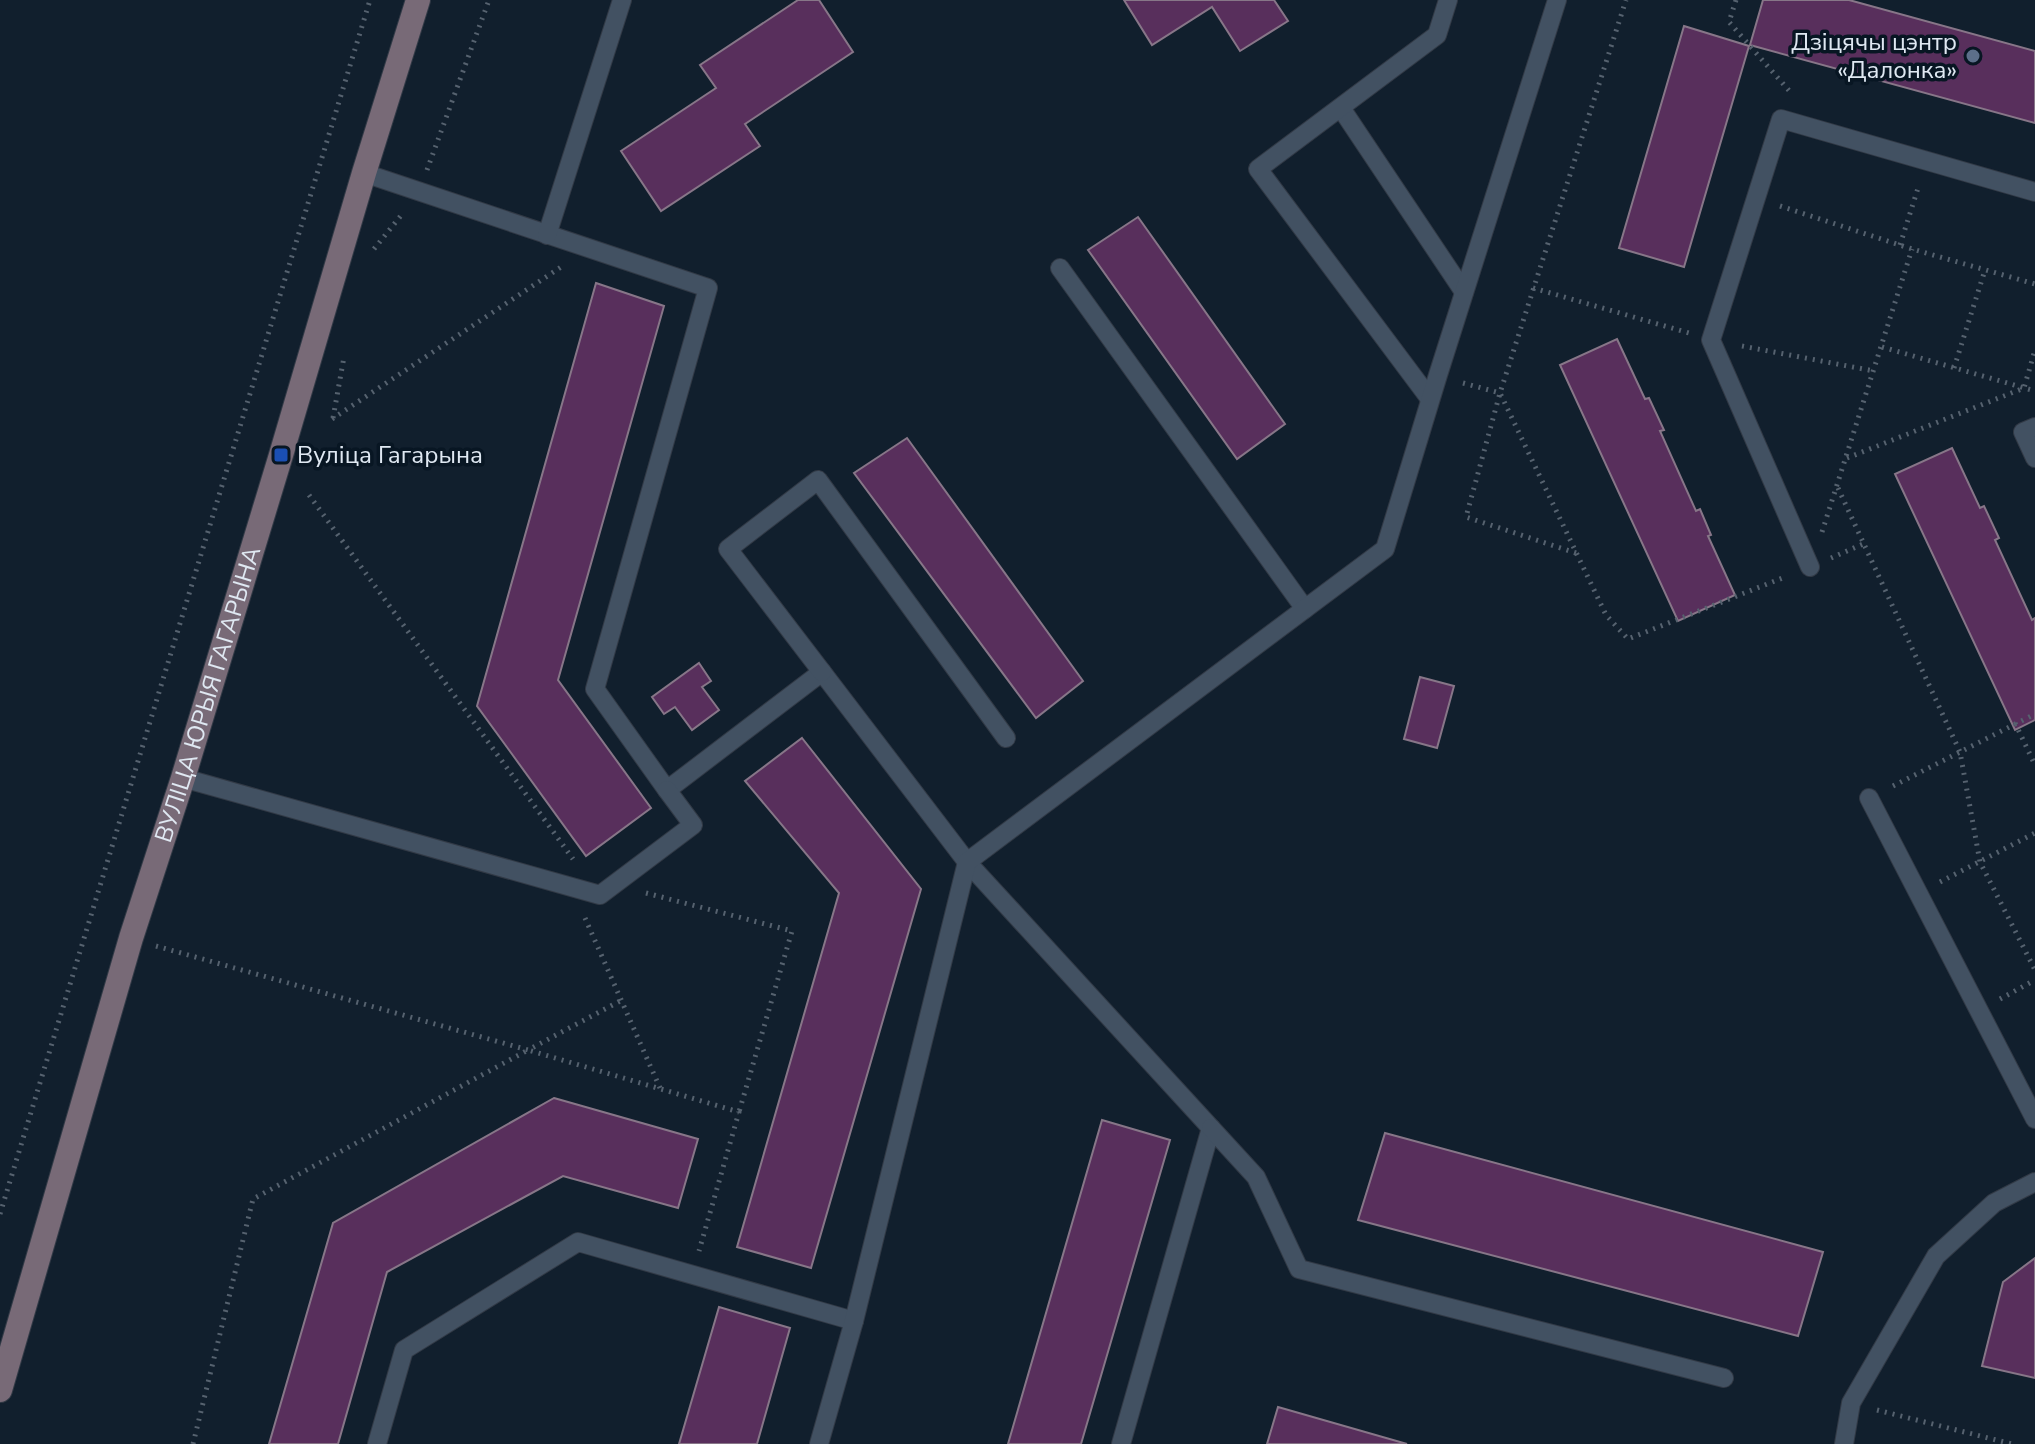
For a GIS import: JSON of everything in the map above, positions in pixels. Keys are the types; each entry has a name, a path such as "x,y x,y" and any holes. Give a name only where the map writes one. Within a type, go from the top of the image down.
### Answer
{"main road":[{"name":"ВУЛІЦА ЮРЫЯ ГАГАРЫНА","path":"0,1390 131,938 183,778 418,0"}],"lane":[{"path":"547,235 622,0"},
{"path":"1430,399 1258,169 1437,35 1448,0"},
{"path":"819,1444 854,1321 967,862 1385,549 1557,0"},
{"path":"1341,108 1464,292"},
{"path":"1810,567 1711,340 1781,119 2035,192"},
{"path":"183,778 572,887 608,890 693,825 595,689 708,288 364,173"},
{"path":"1060,268 1305,609"},
{"path":"2035,427 2023,432 2035,458"},
{"path":"1006,738 818,480 728,549 967,862 1256,1177 1299,1269 1724,1378"},
{"path":"667,790 822,672"},
{"path":"1869,798 2035,1119"},
{"path":"1121,1444 1211,1128"},
{"path":"1844,1444 1851,1403 1936,1256 1994,1203 2035,1182"},
{"path":"377,1444 404,1350 578,1242 854,1321"}],"path":[{"path":"0,1214 370,0"},
{"path":"373,250 419,192 489,0"},
{"path":"1576,553 1466,517 1500,393 1626,0"},
{"path":"1736,0 1729,22 1827,133"},
{"path":"1900,245 1927,161"},
{"path":"1756,198 1912,249 2035,284"},
{"path":"332,419 588,249"},
{"path":"1810,567 1838,488 1912,249"},
{"path":"1954,368 1985,270"},
{"path":"1882,347 2035,391"},
{"path":"2024,388 2035,350"},
{"path":"1438,375 1500,393 1606,615 1628,639 1863,544"},
{"path":"1847,458 2024,388"},
{"path":"1838,488 1960,752 1980,862 2035,970"},
{"path":"309,495 608,890 792,931 692,1275"},
{"path":"1869,798 2035,714"},
{"path":"2015,723 2035,765"},
{"path":"1918,893 2035,833"},
{"path":"572,887 660,1089"},
{"path":"174,951 739,1112"},
{"path":"1979,1010 2035,980"},
{"path":"193,1444 253,1199 620,1001"},
{"path":"1851,1403 2012,1444"}],"building":[{"path":"798,0 819,0 853,52 745,124 760,146 661,211 621,151 716,88 700,65"},
{"path":"1124,0 1274,0 1288,21 1240,51 1212,7 1152,45"},
{"path":"1763,0 1849,0 2035,51 2035,123 1750,45"},
{"path":"1684,26 1749,46 1684,267 1619,248"},
{"path":"1138,217 1285,424 1237,459 1088,250"},
{"path":"596,283 664,306 558,680 651,808 586,856 477,706"},
{"path":"1617,339 1645,399 1649,398 1664,430 1660,431 1696,511 1700,509 1711,535 1708,536 1735,595 1678,621 1560,365"},
{"path":"907,438 1083,681 1036,718 854,473"},
{"path":"1952,448 1980,508 1984,506 1999,538 1995,540 2032,620 2035,618 2035,720 2015,730 1895,474"},
{"path":"699,663 711,681 702,687 719,710 692,730 675,707 664,714 652,697"},
{"path":"1420,677 1454,686 1437,748 1404,739"},
{"path":"802,738 921,889 811,1268 737,1247 839,893 745,781"},
{"path":"554,1098 698,1139 678,1208 563,1176 387,1272 338,1444 269,1444 333,1223"},
{"path":"1102,1120 1170,1140 1081,1444 1008,1444"},
{"path":"1385,1133 1823,1252 1798,1336 1358,1220"},
{"path":"2035,1258 2035,1378 1982,1366 2003,1282"},
{"path":"719,1307 790,1328 757,1444 679,1444"},
{"path":"1278,1407 1407,1444 1267,1444"}],"place":[{"name":"Дзіцячы цэнтр «Далонка»","path":"1973,56"},
{"name":"Вуліца Гагарына","path":"281,455"}]}
